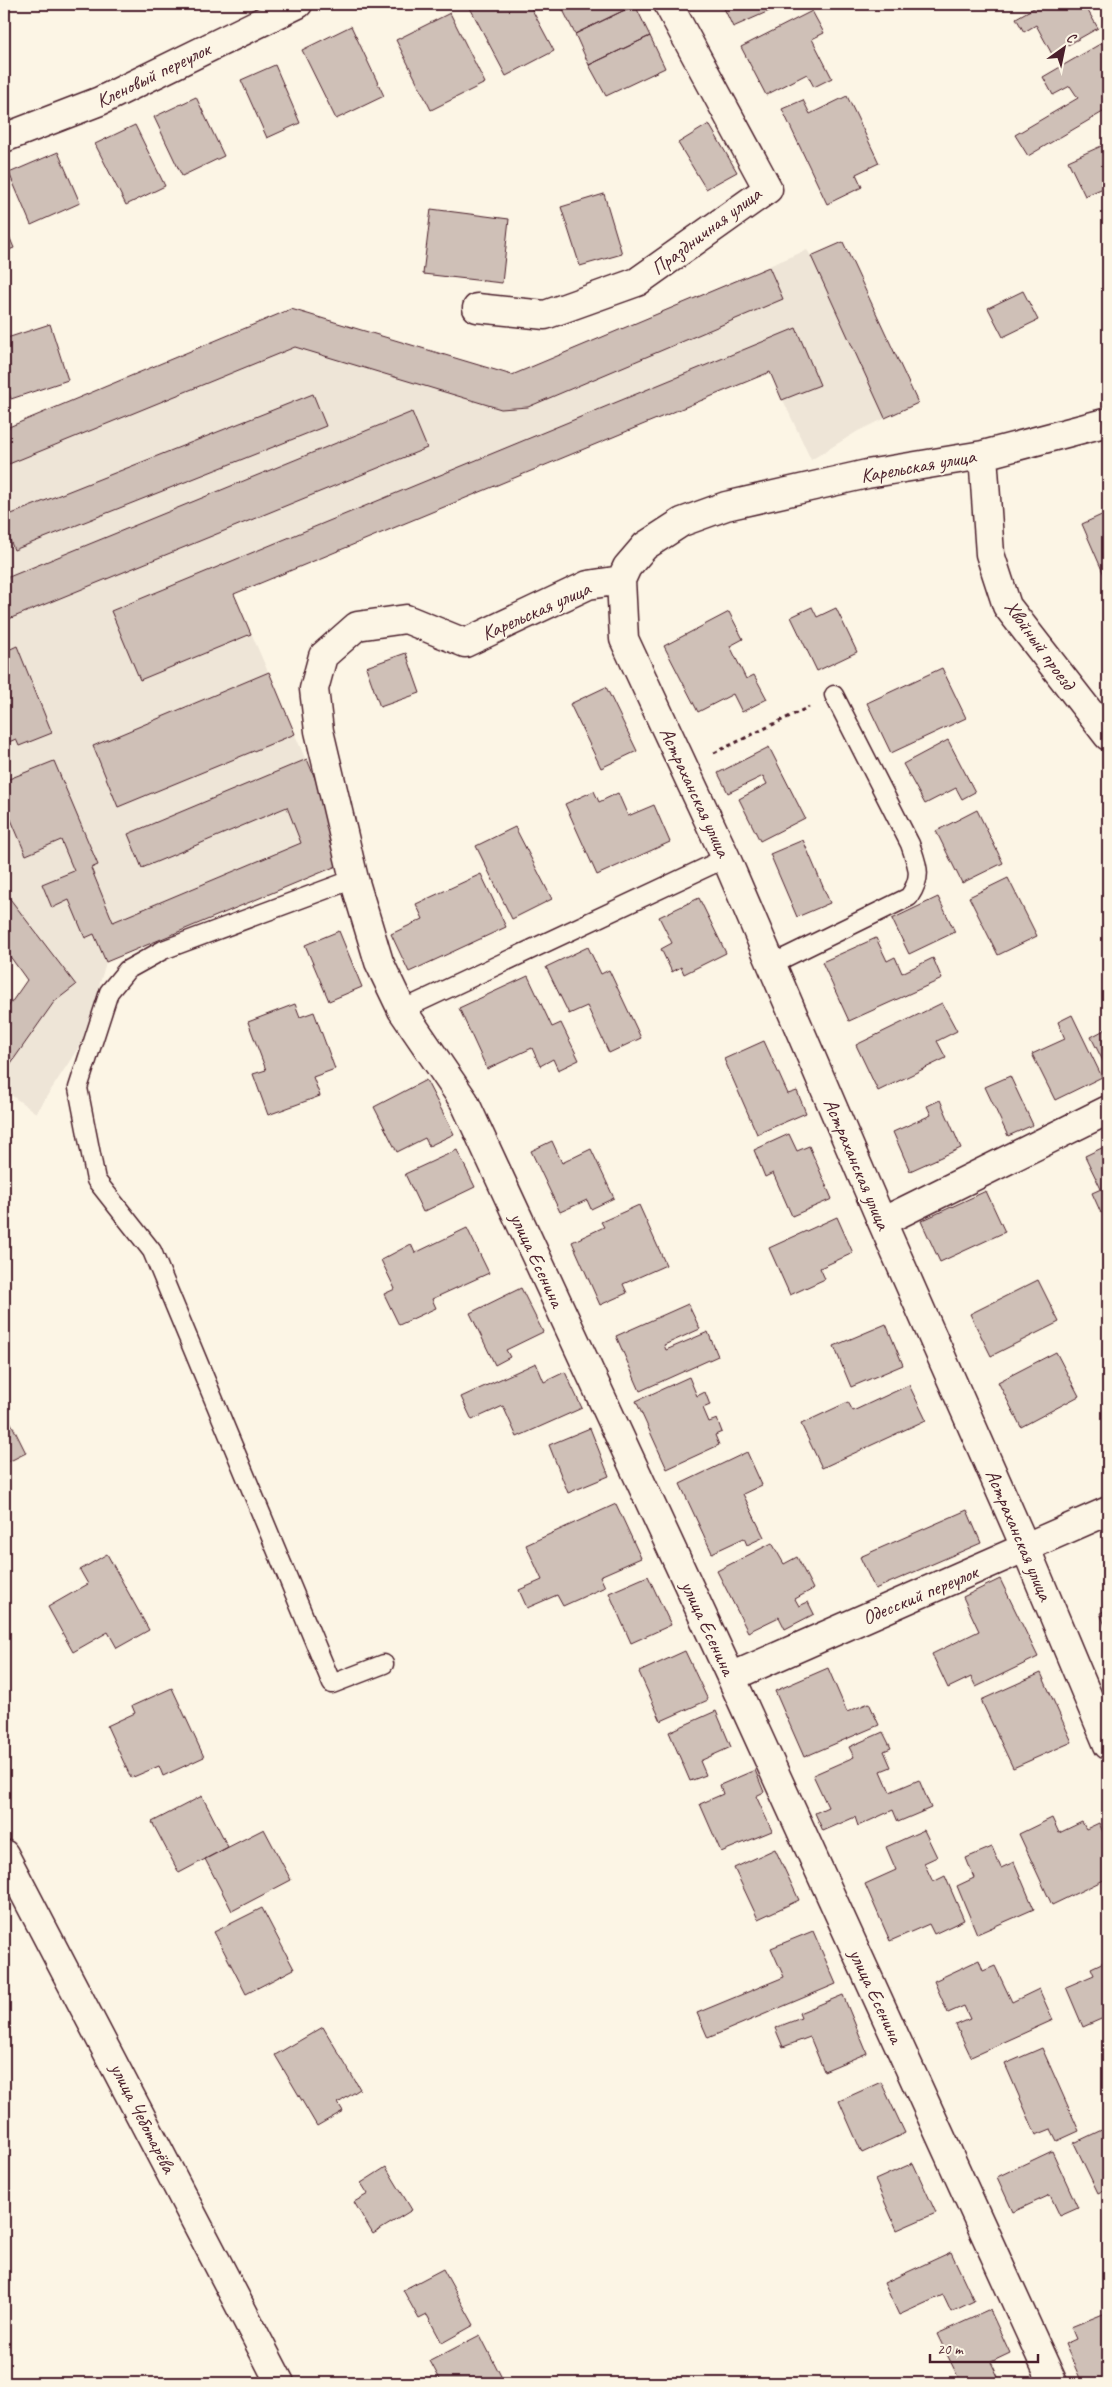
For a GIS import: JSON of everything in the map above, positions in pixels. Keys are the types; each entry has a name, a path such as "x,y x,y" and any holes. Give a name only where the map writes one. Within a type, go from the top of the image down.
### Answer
{"street":[{"name":"Кленовый переулок","path":"4,138 100,101 298,4"},
{"name":"Праздничная улица","path":"477,308 544,314 637,282 768,189 668,4"},
{"name":"Карельская улица","path":"354,879 319,731 314,689 323,656 357,626 406,619 465,643 588,585 621,580 627,567 645,546 682,522 726,506 867,474 983,455 1108,422"},
{"name":"Хвойный проезд","path":"983,455 990,554 1006,606 1108,736"},
{"name":"Астраханская улица","path":"621,580 624,639 726,858 882,1222 1026,1549 1108,1745"},
{"name":"улица Есенина","path":"354,879 379,962 402,1010 464,1101 731,1677 1053,2383"},
{"path":"882,1222 1108,1110"},
{"name":"Одесский переулок","path":"731,1677 1026,1549 1108,1511"},
{"name":"улица Чеботарёва","path":"4,1854 280,2383"}],"lane":[{"path":"772,964 909,897 917,885 919,868 910,844 834,695"},
{"path":"402,1010 726,858"},
{"path":"354,879 163,950 127,970 109,992 78,1088 96,1180 152,1251 332,1684 384,1664"}],"path":[{"path":"684,767 834,695"}],"shaded area":[{"path":"843,242 918,403 858,431 811,460 770,372 234,593 339,837 329,842 339,865 106,962 84,1039 36,1113 4,1090 4,1013 27,980 4,948 4,429 291,309 512,375 807,250 811,256"}],"building":[{"path":"468,4 529,4 554,51 506,76"},
{"path":"560,4 635,4 635,5 575,34"},
{"path":"722,4 785,4 733,27"},
{"path":"1041,4 1050,4 1053,8 1060,4 1084,4 1098,28 1052,54 1036,25 1024,32 1016,18"},
{"path":"635,5 650,36 589,65 575,34"},
{"path":"812,11 824,33 812,39 832,78 814,87 807,74 766,95 741,47"},
{"path":"450,13 485,83 431,110 396,40"},
{"path":"351,26 384,96 336,119 302,50"},
{"path":"650,36 665,68 606,96 589,65"},
{"path":"1107,40 1108,109 1028,156 1015,135 1078,98 1070,86 1053,95 1043,77"},
{"path":"275,65 300,123 267,138 241,80"},
{"path":"847,96 879,163 856,174 862,187 827,204 782,109 803,100 810,114"},
{"path":"196,97 224,156 182,176 154,117"},
{"path":"709,124 737,172 706,189 678,143"},
{"path":"135,125 165,186 126,205 95,144"},
{"path":"1108,143 1108,186 1085,196 1068,161"},
{"path":"58,152 80,203 31,225 9,173"},
{"path":"604,194 622,254 580,266 561,207"},
{"path":"431,209 509,219 502,283 423,274"},
{"path":"4,224 14,248 4,252"},
{"path":"843,242 918,403 885,418 811,256"},
{"path":"769,267 783,299 528,407 501,409 295,347 4,466 4,429 291,309 512,375"},
{"path":"1023,291 1038,320 1003,337 988,308"},
{"path":"50,324 68,380 11,399 4,378 4,339"},
{"path":"796,328 820,385 782,400 770,372 234,594 251,634 140,680 111,611"},
{"path":"313,394 326,426 14,550 4,525 4,517"},
{"path":"412,412 427,448 4,621 4,579"},
{"path":"1108,512 1108,575 1105,577 1082,524"},
{"path":"812,607 817,617 836,608 857,652 817,671 791,617"},
{"path":"729,612 743,639 730,646 746,679 754,675 767,699 742,712 733,694 698,712 664,646"},
{"path":"17,646 52,733 19,746 16,739 4,744 4,652"},
{"path":"406,653 420,693 380,707 366,667"},
{"path":"942,668 966,718 891,753 867,703"},
{"path":"269,672 295,734 118,807 93,746"},
{"path":"606,687 637,751 601,768 570,704"},
{"path":"948,740 975,792 962,799 956,788 925,804 903,764"},
{"path":"769,747 805,818 760,841 739,799 767,784 763,776 728,793 718,773"},
{"path":"307,759 339,837 329,841 339,865 106,962 94,934 85,938 69,900 52,908 42,884 74,871 61,840 26,855 4,803 4,781 54,761 98,865 91,868 113,922 301,843 287,807 142,868 128,834"},
{"path":"594,791 599,802 618,793 628,816 654,805 670,842 597,875 565,804"},
{"path":"977,810 1003,863 962,883 936,831"},
{"path":"515,827 552,899 512,919 476,846"},
{"path":"803,840 830,903 797,917 770,854"},
{"path":"481,874 506,927 409,972 391,934 423,919 416,904"},
{"path":"1008,878 1037,936 998,955 969,897"},
{"path":"4,891 76,985 54,1002 4,1073 4,1013 27,980 4,948"},
{"path":"938,897 955,932 909,954 892,919"},
{"path":"699,898 726,953 684,974 681,967 672,972 661,949 672,943 659,917"},
{"path":"339,931 362,987 329,1001 305,945"},
{"path":"876,938 887,961 895,957 902,973 933,958 942,979 849,1021 822,962"},
{"path":"588,947 601,974 609,970 641,1038 609,1053 587,1006 569,1014 546,967"},
{"path":"528,976 552,1027 561,1023 579,1060 558,1070 553,1059 540,1066 532,1048 487,1069 459,1008"},
{"path":"942,1003 957,1031 937,1041 946,1058 878,1091 856,1045"},
{"path":"295,1004 300,1017 314,1012 335,1069 313,1077 320,1096 268,1115 253,1074 266,1070 248,1022"},
{"path":"1072,1015 1102,1077 1055,1100 1032,1054 1065,1039 1058,1022"},
{"path":"1108,1028 1108,1071 1091,1037"},
{"path":"764,1041 788,1094 797,1091 806,1113 757,1134 724,1059"},
{"path":"1010,1076 1033,1125 1008,1136 985,1087"},
{"path":"426,1080 454,1134 429,1146 425,1138 397,1152 374,1107"},
{"path":"940,1100 961,1148 910,1171 893,1132 931,1115 927,1106"},
{"path":"789,1134 797,1151 809,1146 832,1199 792,1216 773,1173 765,1177 754,1150"},
{"path":"552,1141 562,1163 591,1149 614,1198 591,1209 587,1200 560,1212 531,1151"},
{"path":"1108,1145 1108,1210 1101,1213 1092,1193 1101,1189 1085,1156"},
{"path":"457,1150 475,1187 423,1212 405,1174"},
{"path":"986,1191 1005,1232 940,1262 921,1221"},
{"path":"639,1205 666,1265 623,1284 627,1293 600,1305 572,1242 604,1227 601,1222"},
{"path":"837,1217 853,1253 820,1268 825,1279 790,1295 769,1248"},
{"path":"467,1228 489,1273 432,1299 436,1308 399,1325 384,1294 395,1289 381,1260 411,1244 415,1253"},
{"path":"1038,1280 1059,1322 991,1356 970,1314"},
{"path":"521,1288 543,1332 506,1350 510,1357 495,1365 470,1313"},
{"path":"688,1304 700,1329 664,1345 666,1350 708,1332 718,1356 640,1391 616,1336"},
{"path":"886,1324 903,1365 851,1387 834,1346"},
{"path":"1056,1352 1079,1396 1021,1427 998,1382"},
{"path":"536,1363 544,1382 565,1372 582,1408 517,1437 503,1406 472,1420 461,1397"},
{"path":"689,1377 697,1396 705,1392 710,1405 703,1408 709,1422 717,1419 722,1432 715,1435 719,1445 667,1469 636,1401"},
{"path":"909,1385 926,1420 822,1468 801,1424 848,1402 853,1411"},
{"path":"4,1409 26,1453 4,1464"},
{"path":"590,1428 609,1476 568,1493 549,1445"},
{"path":"747,1452 762,1485 743,1494 764,1537 747,1545 744,1538 712,1553 680,1484"},
{"path":"616,1504 641,1558 600,1576 605,1587 563,1606 557,1595 527,1608 519,1590 542,1580 526,1545"},
{"path":"967,1510 981,1543 875,1589 860,1557"},
{"path":"772,1543 784,1564 797,1557 813,1589 795,1599 799,1606 808,1602 814,1614 785,1629 779,1617 748,1632 717,1571"},
{"path":"107,1554 149,1630 117,1648 108,1632 73,1652 48,1607 88,1584 80,1570"},
{"path":"648,1576 671,1625 631,1643 609,1593"},
{"path":"1000,1579 1038,1657 976,1687 971,1677 948,1688 932,1654 979,1631 963,1597"},
{"path":"1108,1609 1108,1633 1100,1613"},
{"path":"685,1651 708,1700 661,1721 639,1672"},
{"path":"828,1668 847,1712 869,1703 879,1725 804,1757 775,1691"},
{"path":"1041,1673 1072,1742 1013,1768 981,1700"},
{"path":"172,1688 204,1757 163,1776 159,1766 131,1778 107,1726 135,1713 132,1706"},
{"path":"716,1711 731,1747 700,1761 706,1775 690,1781 669,1732"},
{"path":"883,1732 891,1748 884,1751 891,1767 881,1771 890,1792 919,1780 931,1808 898,1822 893,1810 858,1826 855,1817 823,1831 815,1813 828,1807 813,1775 854,1757 849,1747"},
{"path":"755,1770 764,1792 756,1796 772,1831 721,1852 700,1804 723,1794 720,1785"},
{"path":"202,1796 228,1847 179,1873 152,1822"},
{"path":"1052,1818 1059,1833 1082,1822 1086,1829 1099,1823 1108,1843 1108,1878 1052,1905 1019,1834"},
{"path":"264,1829 291,1880 232,1911 205,1859"},
{"path":"924,1830 937,1857 924,1863 933,1882 945,1876 964,1920 934,1934 929,1924 890,1941 865,1884 896,1870 886,1847"},
{"path":"992,1847 1001,1868 1014,1862 1034,1909 977,1934 957,1886 974,1878 966,1858"},
{"path":"775,1849 799,1900 758,1919 734,1868"},
{"path":"262,1908 294,1969 246,1994 214,1932"},
{"path":"813,1931 836,1984 708,2038 697,2013 784,1977 771,1948"},
{"path":"979,1960 983,1971 995,1966 1012,2002 1039,1989 1053,2020 971,2057 956,2025 970,2019 964,2006 948,2013 934,1981"},
{"path":"1108,1960 1108,2016 1083,2027 1066,1987 1094,1975 1091,1968"},
{"path":"843,1995 867,2053 824,2071 810,2037 783,2047 775,2028 801,2018 799,2013"},
{"path":"323,2027 360,2089 338,2103 343,2111 317,2126 275,2055"},
{"path":"1042,2048 1079,2131 1057,2141 1051,2129 1036,2135 1005,2064"},
{"path":"881,2082 905,2133 862,2153 839,2101"},
{"path":"1108,2127 1108,2188 1098,2193 1074,2143"},
{"path":"1052,2151 1078,2208 1060,2216 1050,2195 1013,2212 997,2177"},
{"path":"913,2163 936,2213 897,2230 875,2180"},
{"path":"386,2167 412,2210 373,2234 354,2202 368,2194 361,2183"},
{"path":"951,2252 974,2301 951,2312 943,2295 899,2315 884,2283"},
{"path":"443,2269 474,2325 442,2343 427,2315 419,2319 403,2290"},
{"path":"990,2310 1010,2353 991,2362 1001,2383 961,2383 937,2334"},
{"path":"1108,2312 1108,2375 1089,2383 1082,2383 1065,2344 1076,2339 1071,2327"},
{"path":"480,2335 504,2382 442,2383 430,2361"}]}
